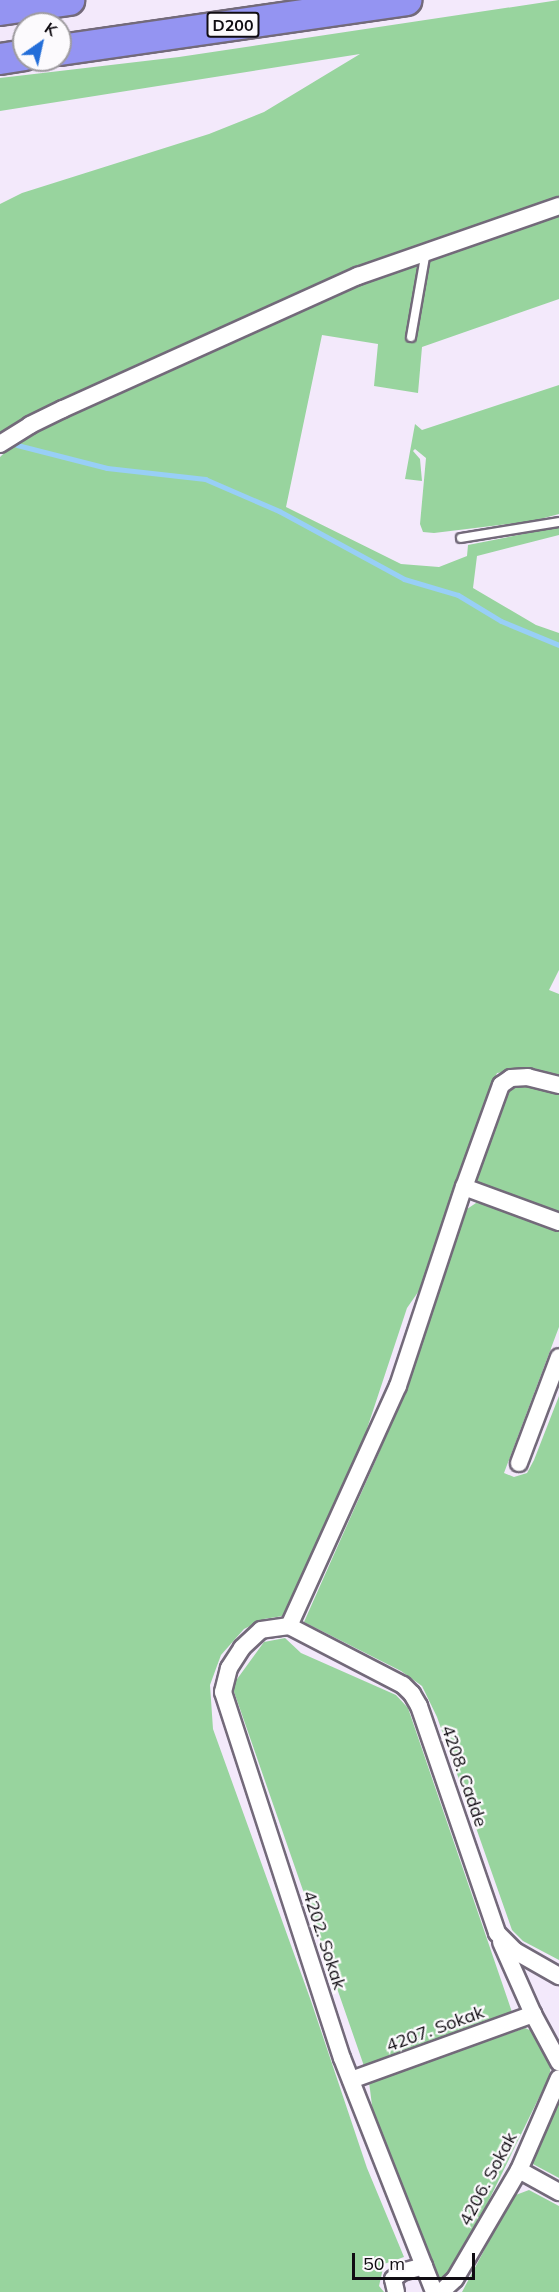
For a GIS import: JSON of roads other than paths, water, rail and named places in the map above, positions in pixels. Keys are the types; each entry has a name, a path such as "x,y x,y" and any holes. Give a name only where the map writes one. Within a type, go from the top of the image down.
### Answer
{"highway":[{"path":"0,10 69,0"},
{"name":"D200","path":"72,48 406,0"}],"street":[{"path":"0,444 30,425 241,327 358,276 426,250 559,206"},
{"path":"289,1626 398,1386 464,1187 501,1085 511,1078 528,1077 559,1085"},
{"path":"464,1187 559,1222"},
{"path":"519,1463 559,1357"},
{"name":"4208. Cadde","path":"289,1626 403,1685 412,1694 419,1706 497,1933 515,1951 559,1976"},
{"name":"4202. Sokak","path":"289,1626 261,1630 242,1648 230,1668 223,1692 351,2080 435,2292"},
{"path":"497,1933 533,2014 559,2062"},
{"name":"4207. Sokak","path":"351,2080 533,2014"},
{"name":"4206. Sokak","path":"441,2292 455,2279 519,2170 559,2078"},
{"path":"519,2170 559,2192"},
{"path":"396,2292 393,2279 402,2272 424,2266"}],"lane":[{"path":"411,338 426,250"},
{"path":"461,538 559,522"}],"waterway":[{"path":"17,445 107,468 205,479 279,511 404,579 458,595 501,621 559,645"}]}
